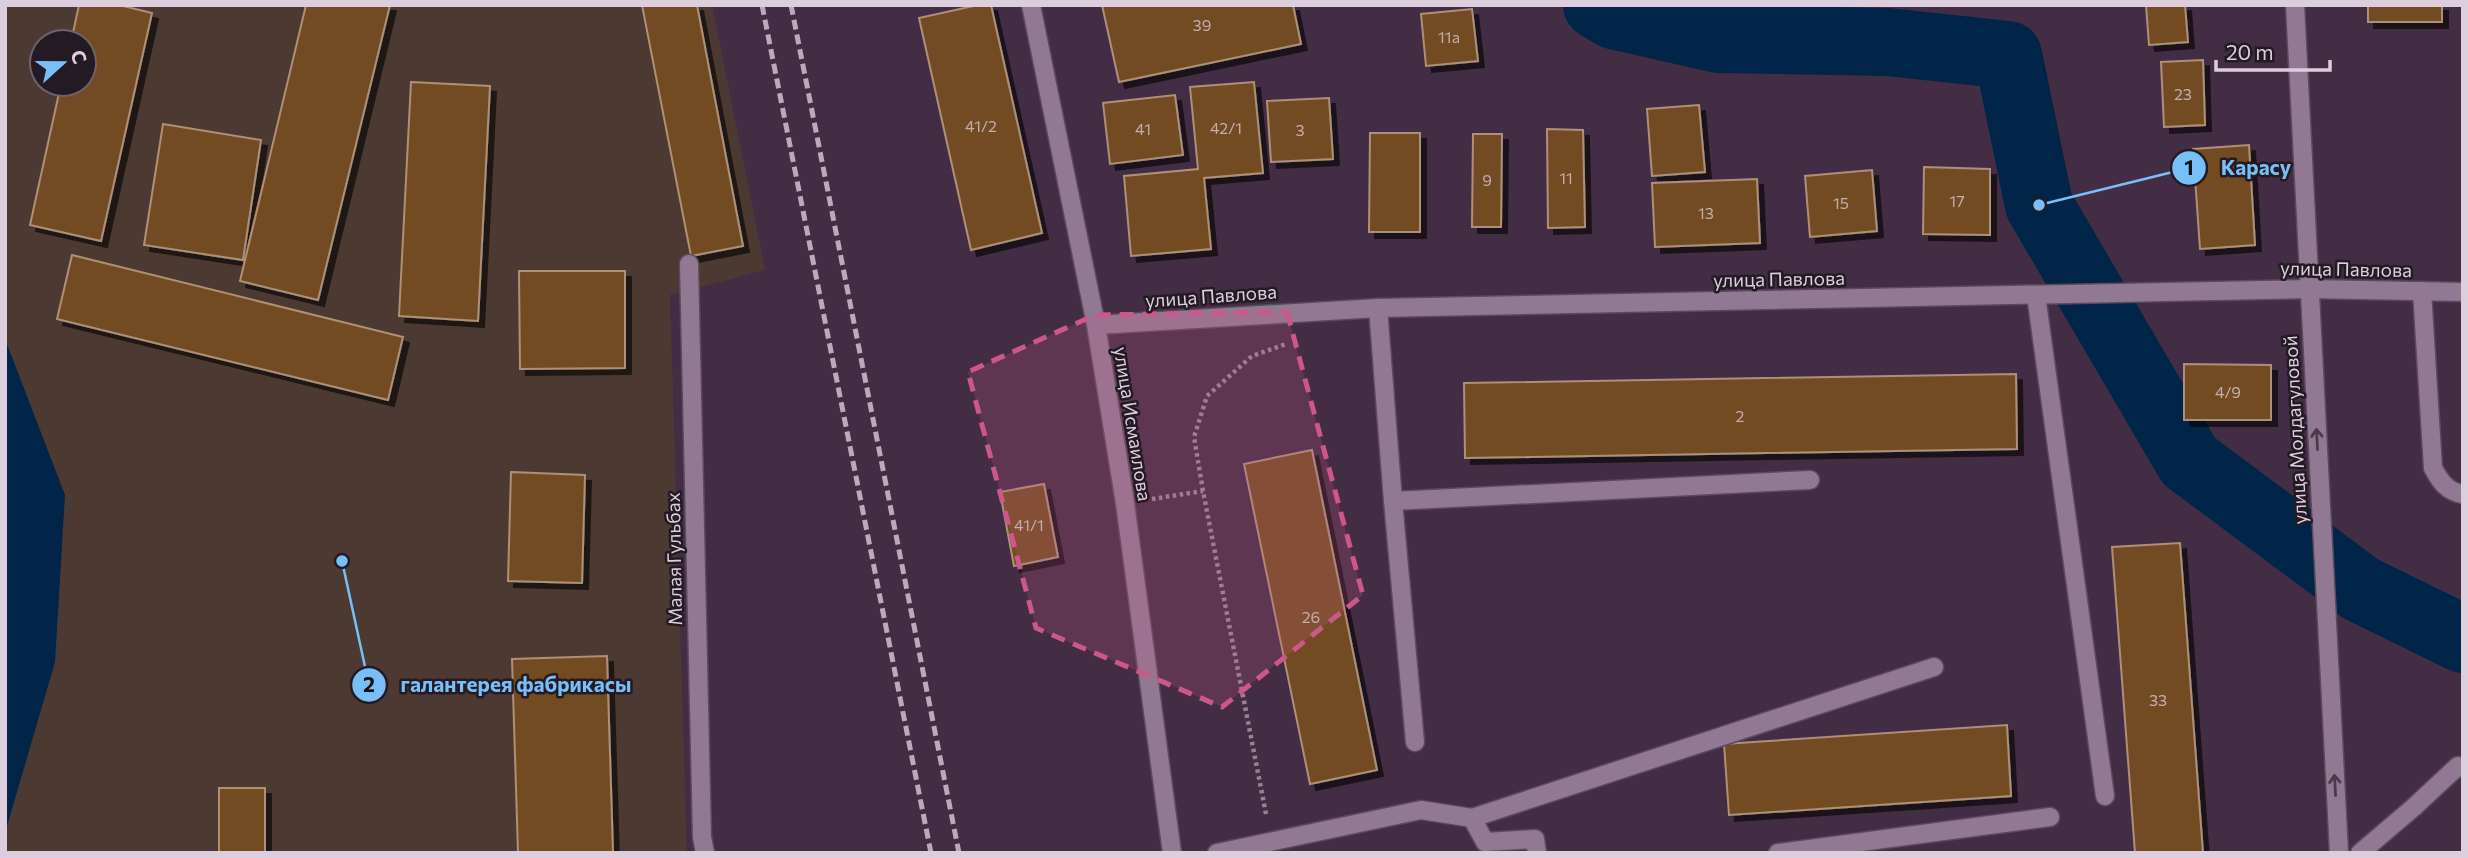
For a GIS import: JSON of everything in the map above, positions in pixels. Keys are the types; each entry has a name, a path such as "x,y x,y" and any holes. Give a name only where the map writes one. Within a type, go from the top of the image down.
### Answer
{"street":[{"name":"улица Исмаилова","path":"1031,5 1097,325 1125,503 1172,853"},
{"name":"улица Молдагуловой","path":"2295,5 2339,853"},
{"name":"Малая Гульбах","path":"689,264 702,836 705,853"},
{"name":"улица Павлова","path":"1097,325 1378,308 2309,289 2463,292"},
{"path":"2422,291 2433,468 2442,483 2455,493 2463,494"},
{"path":"2036,295 2105,796"},
{"path":"1378,308 1415,742"},
{"path":"1393,501 1810,480"},
{"path":"1217,853 1421,810 1472,818 1934,667"},
{"path":"2360,853 2458,766 2463,768"},
{"path":"1778,853 2050,817"},
{"path":"1472,818 1485,842 1535,839 1538,853"}],"path":[{"path":"1272,841 1194,437 1207,396 1252,356 1289,343"},
{"path":"1125,503 1203,491"}],"highlighted area":[{"path":"1287,312 1363,595 1222,707 1036,628 968,372 1095,315"}],"shaded area":[{"path":"5,5 712,5 765,270 670,295 687,853 5,853"}],"water":[{"path":"5,339 65,495 55,662 5,833"}],"building":[{"path":"79,5 119,5 152,13 101,241 30,225 58,98 98,98 98,28 74,28"},
{"path":"306,5 390,5 318,300 240,281"},
{"path":"642,5 697,5 743,246 691,256"},
{"path":"978,5 991,5 1042,233 971,250 919,18"},
{"path":"1102,5 1293,5 1301,44 1119,82"},
{"path":"2146,5 2185,5 2188,42 2149,45"},
{"path":"2368,5 2442,5 2442,22 2368,22"},
{"path":"1472,9 1478,61 1426,66 1421,14"},
{"path":"2203,60 2205,125 2164,127 2161,62"},
{"path":"411,82 490,86 478,321 399,316"},
{"path":"1254,82 1263,173 1204,178 1211,249 1131,256 1124,176 1198,169 1190,87"},
{"path":"1175,95 1183,155 1110,164 1103,103"},
{"path":"1329,98 1333,159 1271,162 1267,101"},
{"path":"1699,105 1705,172 1652,176 1647,109"},
{"path":"163,124 261,140 243,260 144,245"},
{"path":"1547,129 1583,130 1585,227 1548,228"},
{"path":"1370,133 1420,133 1420,232 1369,232"},
{"path":"1473,134 1502,134 1501,227 1472,227"},
{"path":"2249,145 2255,245 2200,249 2193,149"},
{"path":"1924,167 1990,169 1990,235 1923,234"},
{"path":"1872,170 1877,231 1810,237 1805,176"},
{"path":"1757,179 1760,243 1655,247 1652,183"},
{"path":"72,255 403,337 388,400 57,319"},
{"path":"519,271 625,271 625,368 520,369"},
{"path":"2184,364 2271,365 2271,420 2184,420"},
{"path":"2016,374 2017,449 1465,458 1464,383"},
{"path":"1312,450 1377,770 1310,784 1244,464"},
{"path":"511,472 585,475 582,583 508,581"},
{"path":"1044,484 1058,557 1014,566 1000,492"},
{"path":"2180,543 2203,853 2135,853 2112,547"},
{"path":"607,656 613,853 518,853 512,659"},
{"path":"2007,725 2011,796 1729,815 1724,744"},
{"path":"219,788 265,788 265,853 219,853"}],"waterway":[{"path":"1597,5 1613,15 1719,39 1888,42 2008,55 2039,205 2189,461 2361,589 2463,639"}],"railway":[{"path":"762,5 931,853"},
{"path":"791,5 959,853"}],"place":[{"name":"Карасу","path":"2039,205"},
{"name":"галантерея фабрикасы","path":"342,561"}]}
